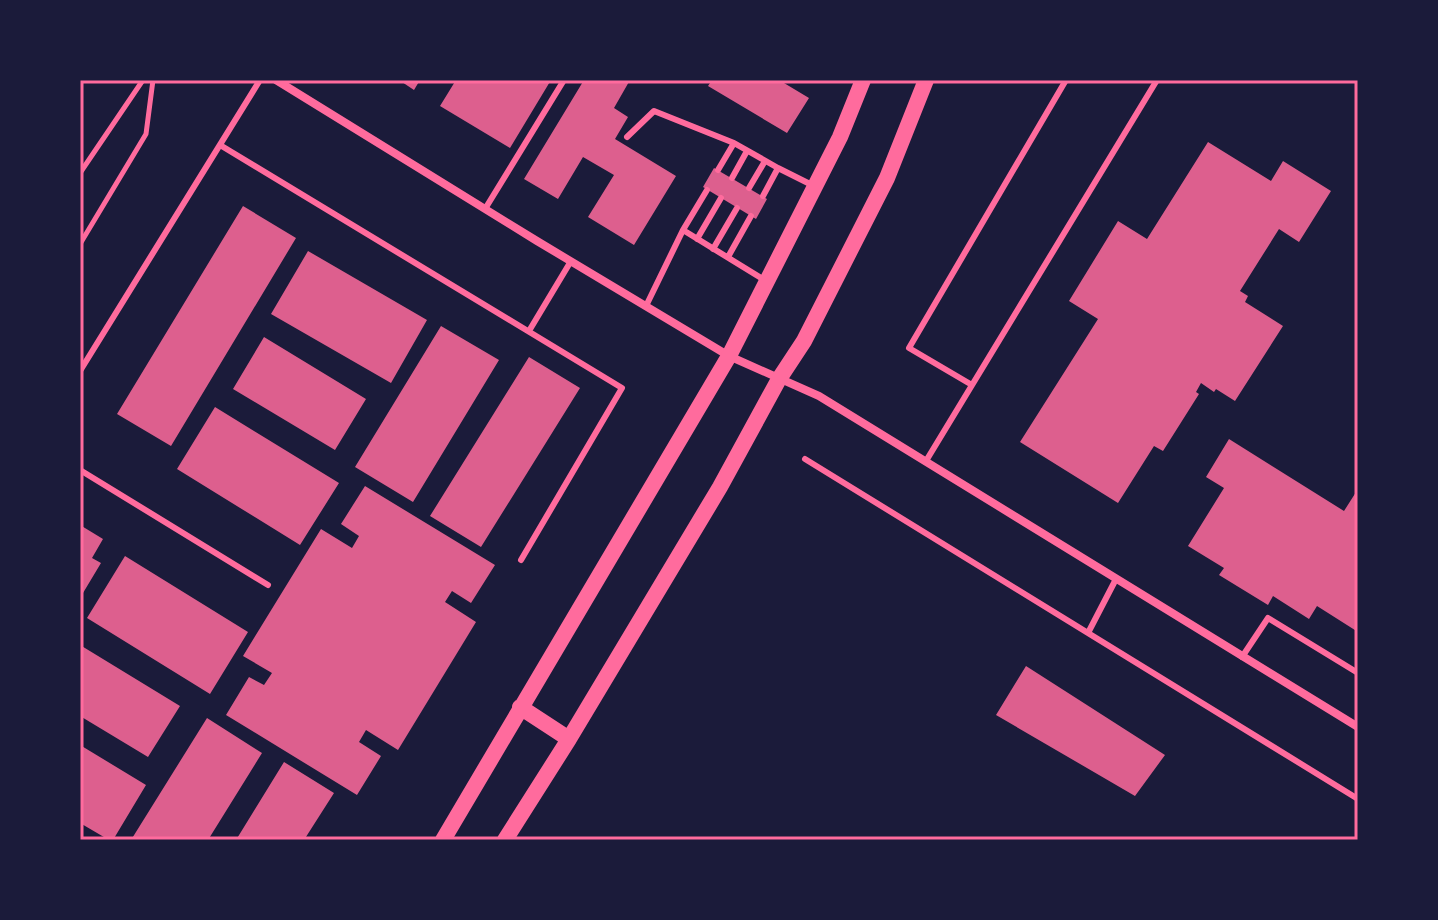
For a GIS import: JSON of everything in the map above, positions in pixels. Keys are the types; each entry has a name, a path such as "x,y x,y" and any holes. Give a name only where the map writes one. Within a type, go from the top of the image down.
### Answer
{"main road":[{"path":"443,840 729,356 840,137 863,80"},
{"path":"505,840 720,487 779,379 804,341 887,178 926,80"},
{"path":"520,707 569,739"}],"street":[{"path":"276,80 729,356 819,396 1358,727"}],"lane":[{"path":"80,371 260,80"},
{"path":"485,209 564,80"},
{"path":"972,385 909,348 1066,80"},
{"path":"926,461 1157,80"},
{"path":"627,137 654,111 734,143 814,186"},
{"path":"718,170 734,143"},
{"path":"220,145 622,388 521,560"},
{"path":"732,178 747,151"},
{"path":"749,188 765,161"},
{"path":"763,196 778,168"},
{"path":"646,306 683,230 707,190"},
{"path":"697,239 721,198"},
{"path":"713,249 737,208"},
{"path":"728,257 751,216"},
{"path":"683,230 766,281"},
{"path":"529,331 571,261"},
{"path":"805,459 1358,799"},
{"path":"80,470 268,585"},
{"path":"1088,633 1116,579"},
{"path":"1242,657 1268,618 1358,673"}],"path":[{"path":"80,173 143,80"},
{"path":"80,244 146,134 153,80"}],"building":[{"path":"399,80 420,80 414,90"},
{"path":"456,80 551,80 510,148 440,106"},
{"path":"584,80 630,80 614,108 628,117 615,139 676,176 634,245 588,217 614,175 583,157 558,199 524,179"},
{"path":"712,80 779,80 809,98 787,133 708,86"},
{"path":"1208,142 1271,181 1283,161 1331,191 1299,242 1279,229 1240,291 1248,296 1245,302 1283,326 1235,401 1201,383 1196,392 1199,394 1163,451 1154,446 1118,503 1020,442 1098,319 1069,301 1118,221 1147,239"},
{"path":"714,168 767,199 756,219 703,187"},
{"path":"243,206 296,238 171,446 117,414"},
{"path":"308,251 427,320 391,383 271,314"},
{"path":"441,326 499,360 413,502 355,467"},
{"path":"264,337 366,399 335,450 233,389"},
{"path":"529,357 580,388 481,547 430,516"},
{"path":"215,407 339,483 300,545 177,469"},
{"path":"1229,439 1344,511 1358,489 1358,632 1317,606 1309,619 1273,596 1268,605 1219,575 1224,568 1188,546 1224,488 1206,477"},
{"path":"365,486 495,565 471,603 452,591 445,602 476,622 398,750 366,730 359,742 381,756 357,795 226,715 249,677 264,685 272,673 243,656 321,529 352,548 359,536 341,524"},
{"path":"80,525 103,539 92,558 101,563 80,598"},
{"path":"125,556 248,632 210,694 87,618"},
{"path":"80,645 180,706 148,757 80,716"},
{"path":"1026,666 1165,755 1135,796 996,715"},
{"path":"207,718 262,753 208,840 131,840"},
{"path":"80,745 146,785 113,840 80,823"},
{"path":"284,762 334,793 304,840 236,840"}]}
